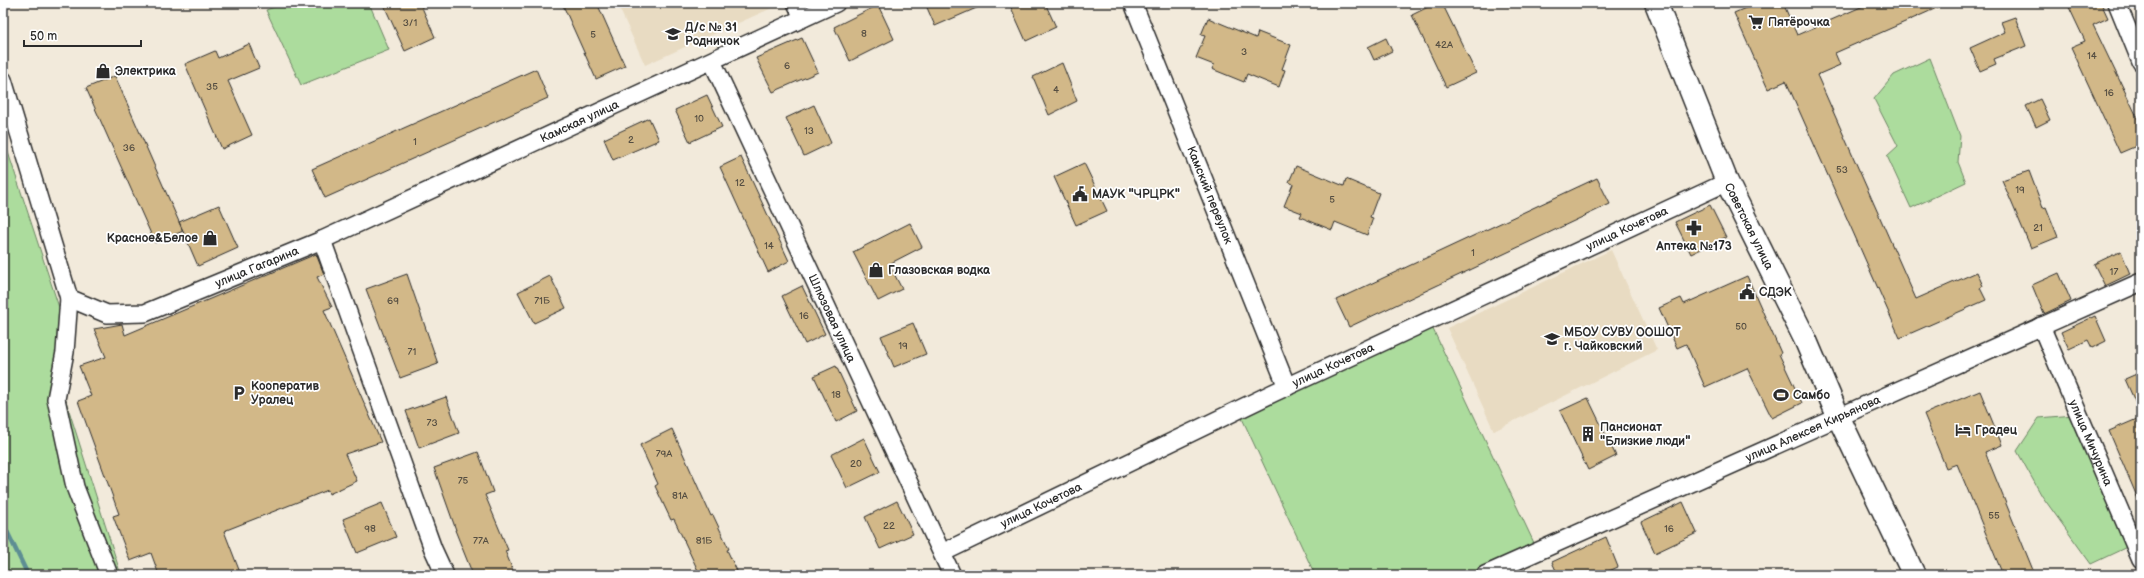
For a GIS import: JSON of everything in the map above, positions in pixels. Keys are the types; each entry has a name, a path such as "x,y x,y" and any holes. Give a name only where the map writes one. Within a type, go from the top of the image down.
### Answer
{"main road":[{"name":"Советская улица","path":"1656,3 1727,182 1806,341 1838,416 1914,575"}],"street":[{"name":"Камская улица","path":"322,240 712,61 800,11 836,3"},
{"name":"Камский переулок","path":"1133,3 1287,387"},
{"path":"2117,3 2141,62"},
{"name":"Шлюзовая улица","path":"712,61 952,575"},
{"path":"3,80 68,298 65,352 56,398 75,487 109,575"},
{"name":"улица Кочетова","path":"942,553 1287,387 1727,182"},
{"path":"322,240 430,542 445,575"},
{"name":"улица Гагарина","path":"68,298 107,314 145,313 322,240"},
{"name":"улица Алексея Кирьянова","path":"1486,575 1838,416 2141,282"},
{"name":"улица Мичурина","path":"2041,326 2141,560"}],"shaded area":[{"name":"Д/с № 31 Родничок","path":"617,3 783,3 645,65"},
{"name":"МБОУ СУВУ ООШОТ г. Чайковский","path":"1611,250 1657,350 1494,431 1447,328"}],"green space":[{"path":"277,3 369,3 389,50 301,85 266,10 277,6"},
{"path":"1930,58 1960,136 1958,162 1966,182 1911,208 1887,156 1898,146 1874,99 1894,75"},
{"path":"3,137 73,350 60,382 121,575 3,575"},
{"path":"1431,325 1535,545 1471,575 1315,575 1240,414"},
{"path":"2074,415 2129,546 2091,564 2042,496 2017,451 2039,418"}],"building":[{"path":"383,3 420,3 435,37 405,51"},
{"path":"562,3 597,3 625,66 596,79"},
{"path":"925,3 988,3 935,26"},
{"path":"1009,3 1045,3 1056,27 1026,41"},
{"path":"1436,3 1442,3 1476,73 1446,87 1412,15"},
{"path":"1757,3 1783,3 1797,35 1870,3 1948,3 1835,53 1840,65 1817,75 1916,299 1977,272 1983,286 1980,288 1986,300 1900,338 1786,81 1768,89 1734,13"},
{"path":"2067,3 2101,3 2108,18 2093,25 2141,125 2141,144 2120,153 2071,47 2085,41"},
{"path":"878,5 894,39 850,61 834,27"},
{"path":"2015,17 2026,46 1994,59 1996,64 1980,71 1970,48 2005,32 2001,22"},
{"path":"1208,18 1256,38 1258,32 1291,45 1282,69 1285,70 1279,87 1247,74 1244,82 1212,69 1214,65 1196,58 1205,36 1201,35"},
{"path":"802,38 818,72 773,92 756,58"},
{"path":"1386,38 1392,51 1374,60 1368,47"},
{"path":"249,44 259,68 228,81 252,135 222,149 185,64 215,51 218,58"},
{"path":"1062,63 1077,101 1049,115 1033,77"},
{"path":"536,69 548,98 325,198 312,169"},
{"path":"115,76 183,231 155,243 86,88"},
{"path":"707,95 722,127 690,142 675,110"},
{"path":"2040,99 2050,120 2036,127 2026,106"},
{"path":"814,105 831,143 804,156 786,118"},
{"path":"649,118 659,140 613,160 604,139"},
{"path":"741,157 789,261 768,272 720,167"},
{"name":"МАУК \"ЧРЦРК\"","path":"1084,163 1107,211 1076,225 1054,177"},
{"path":"1296,166 1344,186 1346,179 1379,193 1370,217 1373,218 1367,235 1335,222 1332,230 1300,217 1302,213 1284,206 1293,184 1289,182"},
{"path":"2029,171 2043,208 2046,207 2058,237 2031,248 2002,180"},
{"path":"1597,178 1610,204 1349,327 1336,300"},
{"path":"219,205 238,248 198,266 179,222"},
{"path":"1710,205 1726,237 1691,254 1675,222"},
{"path":"910,223 922,247 889,264 902,289 878,301 853,252"},
{"path":"2121,251 2130,274 2105,286 2094,264"},
{"path":"316,254 324,274 317,277 332,307 324,310 381,442 345,454 357,481 329,494 328,490 224,531 241,575 159,575 151,553 130,561 113,516 119,514 78,401 91,396 79,366 106,357 94,329 122,324 125,335"},
{"path":"2059,273 2071,301 2044,314 2032,285"},
{"path":"407,274 438,364 400,378 366,289"},
{"path":"550,276 566,308 534,323 518,292"},
{"path":"1747,276 1781,353 1779,354 1802,403 1772,418 1747,368 1705,387 1686,344 1677,348 1659,308 1681,298 1684,304"},
{"path":"802,286 825,334 805,344 782,296"},
{"path":"2095,316 2106,341 2092,348 2088,340 2069,349 2061,332"},
{"path":"913,323 926,354 894,367 881,336"},
{"path":"836,366 857,411 836,422 814,376"},
{"path":"2141,372 2141,415 2125,379"},
{"path":"1980,391 2002,445 1985,452 2035,575 2003,575 1957,464 1946,468 1924,414"},
{"path":"446,397 459,433 419,448 406,411"},
{"name":"Пансионат \"Близкие люди\"","path":"1588,398 1616,456 1588,470 1560,411"},
{"path":"2137,419 2141,428 2141,506 2109,431"},
{"path":"672,429 711,516 713,515 729,549 727,550 739,575 700,575 674,519 671,520 655,486 658,484 640,445"},
{"path":"864,438 880,472 847,488 831,455"},
{"path":"478,452 493,492 485,495 508,550 505,551 515,575 473,575 455,530 434,468"},
{"path":"897,501 913,534 880,549 865,517"},
{"path":"1683,502 1697,533 1655,553 1641,522"},
{"path":"382,503 396,537 357,553 343,519"},
{"path":"1606,537 1618,567 1600,575 1558,575 1552,562"}],"waterway":[{"path":"3,523 28,575"}],"place":[{"name":"Пятёрочка","path":"1756,22"},
{"name":"Д/с № 31 Родничок","path":"673,34"},
{"name":"Электрика","path":"103,71"},
{"name":"МАУК \"ЧРЦРК\"","path":"1080,194"},
{"name":"Аптека №173","path":"1694,228"},
{"name":"Красное&Белое","path":"210,238"},
{"name":"Глазовская водка","path":"876,270"},
{"name":"СДЭК","path":"1747,292"},
{"name":"МБОУ СУВУ ООШОТ г. Чайковский","path":"1552,339"},
{"name":"Кооператив Уралец","path":"239,393"},
{"name":"Самбо","path":"1781,395"},
{"name":"Градец","path":"1963,430"},
{"name":"Пансионат \"Близкие люди\"","path":"1588,434"}]}
